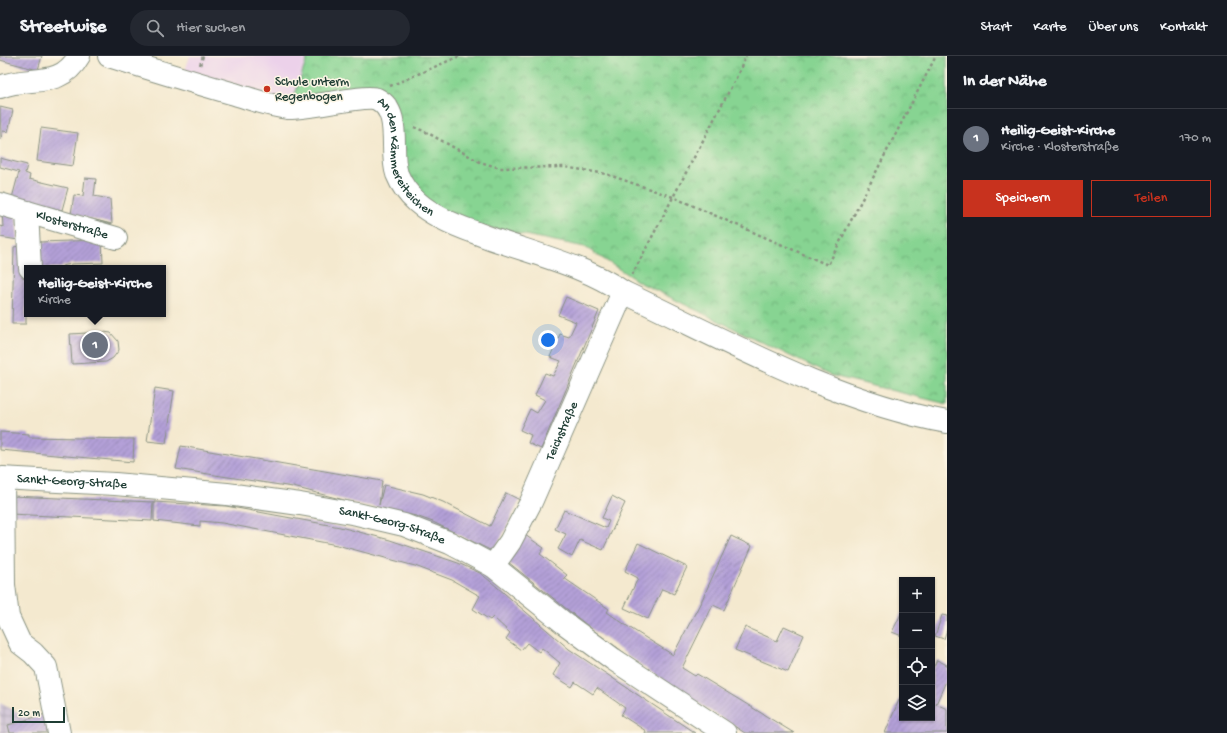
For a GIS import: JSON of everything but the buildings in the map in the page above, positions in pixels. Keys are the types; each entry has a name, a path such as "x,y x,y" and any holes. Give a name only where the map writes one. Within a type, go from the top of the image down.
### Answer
{"street":[{"path":"0,87 61,76 68,71 79,56"},
{"name":"An den Kämmereiteichen","path":"109,56 180,79 288,108 364,98 377,99 386,108 392,119 397,173 408,192 430,212 453,224 503,244 606,280 623,292 829,388 922,417 947,422"},
{"name":"Klosterstraße","path":"0,204 116,238"},
{"name":"Klosterstraße","path":"27,212 30,265"},
{"name":"Teichstraße","path":"493,566 510,542 531,502 623,292"},
{"path":"2,478 4,585 8,617 20,643 33,653 46,667 59,733"},
{"name":"Sankt-Georg-Straße","path":"2,478 169,488 227,494 307,505 404,525 450,543 493,566 564,624 613,659 725,733"}],"path":[{"path":"377,99 391,85 460,56"},
{"path":"623,292 737,76 746,56"},
{"path":"392,119 426,132 480,162 500,168 564,167 606,174 673,197 828,264 936,56"}],"shaded area":[{"name":"Schule unterm Regenbogen","path":"190,56 308,56 292,103 184,74"},
{"path":"0,703 31,719 43,733 0,733"}],"green space":[{"path":"308,56 947,56 947,404 829,375 639,282 585,247 465,223 429,205 408,181 387,94 292,103"}],"place":[{"name":"Schule unterm Regenbogen","path":"267,89"},
{"name":"Heilig-Geist-Kirche","path":"95,345"}]}
